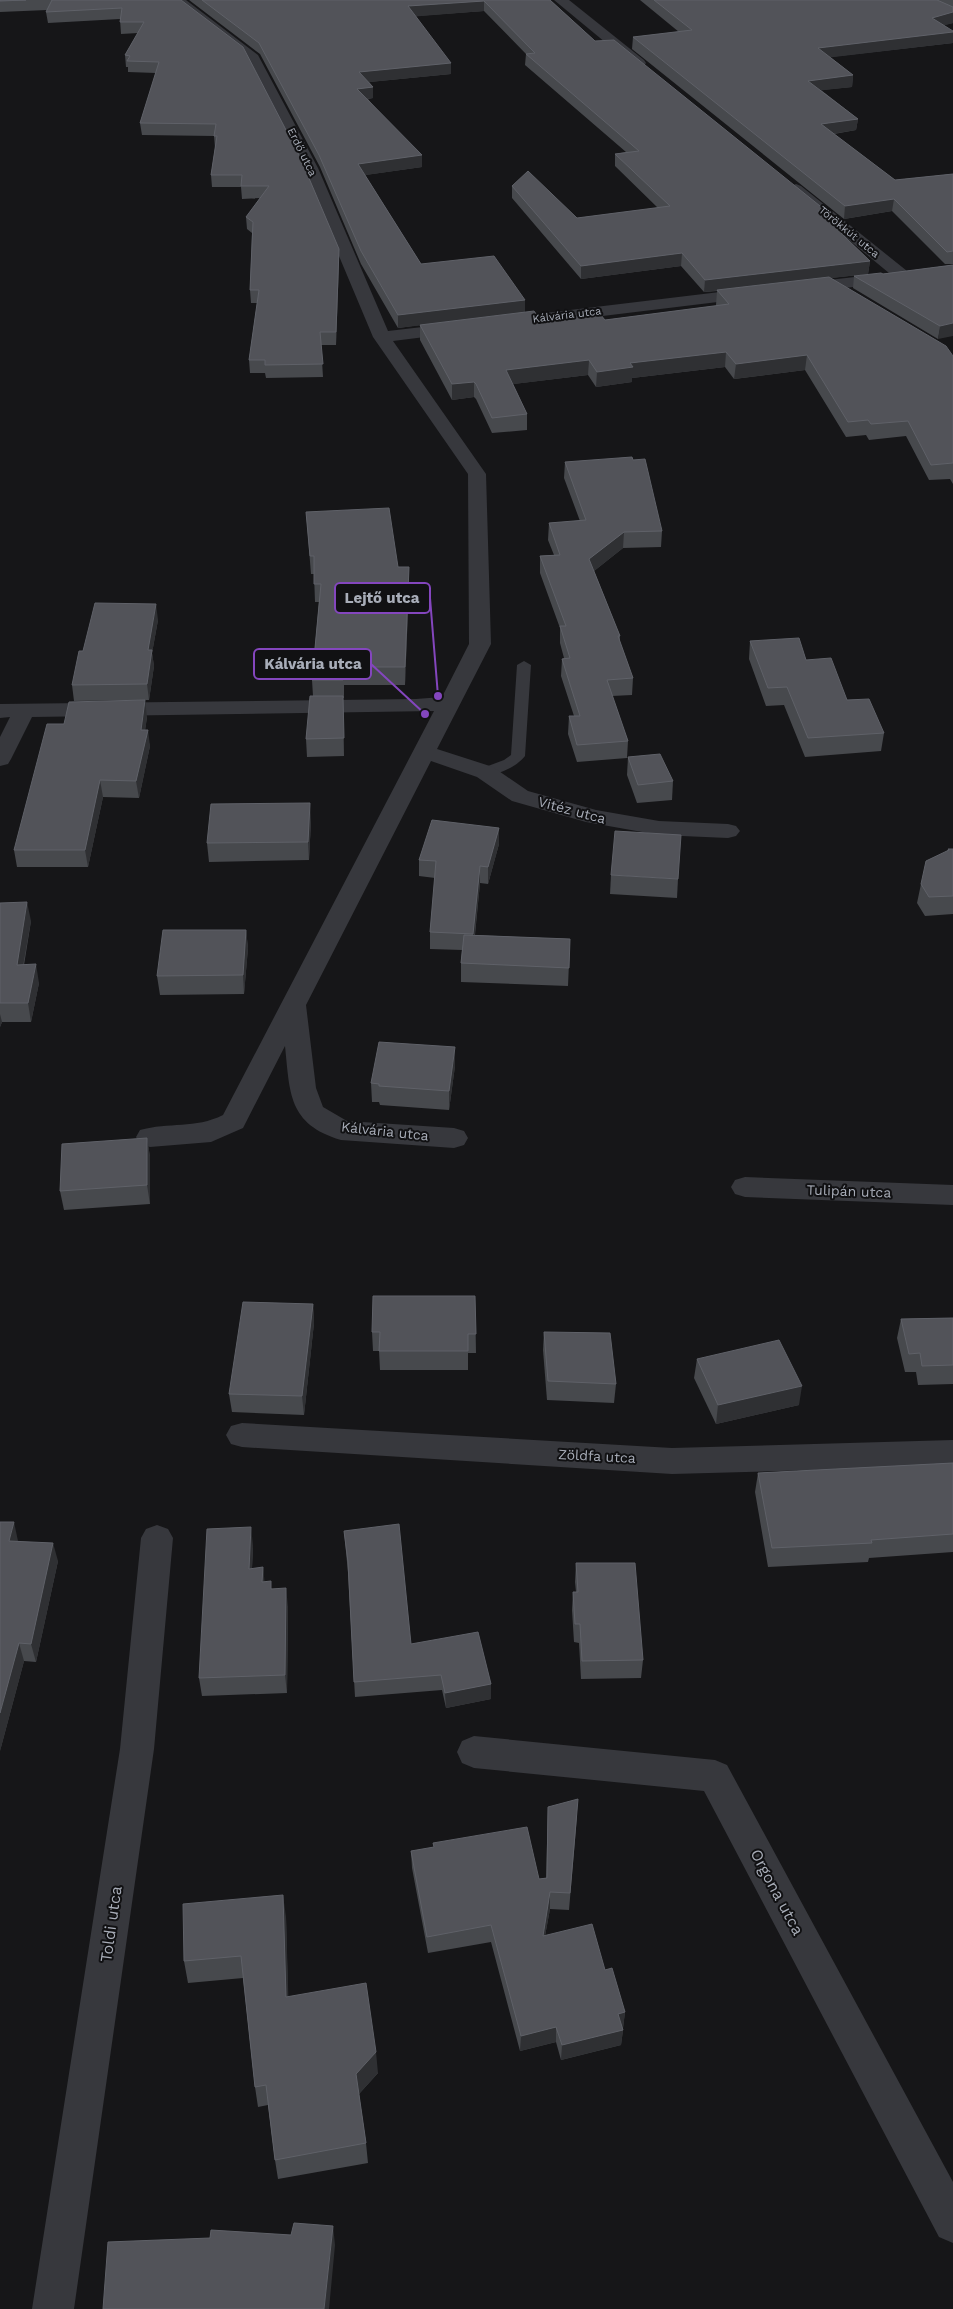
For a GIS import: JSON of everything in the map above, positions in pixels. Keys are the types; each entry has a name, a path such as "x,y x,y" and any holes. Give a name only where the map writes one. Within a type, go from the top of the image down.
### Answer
{"street":[{"name":"Erdő utca","path":"178,0 251,55 310,168 382,337"},
{"path":"561,0 653,74"},
{"name":"Törökkút utca","path":"783,178 903,276"},
{"path":"791,289 953,270"},
{"path":"830,284 854,299"},
{"name":"Kálvária utca","path":"489,324 771,291"},
{"path":"150,1137 211,1132 233,1121 480,644 477,474 382,337 470,327"},
{"path":"0,711 416,706 450,703"},
{"path":"0,759 24,711"},
{"name":"Vitéz utca","path":"425,752 485,772 520,796 594,817 659,828 728,831"},
{"name":"Kálvária utca","path":"293,1003 303,1088 311,1112 341,1130 454,1138"},
{"name":"Tulipán utca","path":"745,1187 953,1195"},
{"name":"Zöldfa utca","path":"242,1435 672,1461 953,1453"},
{"name":"Toldi utca","path":"53,2309 136,1749 157,1538"},
{"name":"Orgona utca","path":"474,1752 715,1776 953,2223"}],"lane":[{"path":"485,772 509,763 518,756 524,665"}],"building":[{"path":"52,0 181,0 243,47 300,157 339,249 336,332 320,332 323,364 265,365 265,360 249,360 259,290 250,290 253,222 246,217 269,186 241,186 242,175 211,175 217,136 214,136 216,124 140,123 159,62 127,61 130,56 125,55 144,22 120,22 122,8 46,12"},
{"path":"202,0 550,0 595,41 614,40 825,210 818,211 870,261 705,280 682,253 581,266 512,186 528,171 577,218 670,206 615,154 639,151 526,54 535,53 484,1 408,6 451,63 359,72 373,87 357,89 422,155 358,164 421,264 494,256 525,300 398,315 361,251 319,155 259,43"},
{"path":"654,0 937,0 953,7 953,12 932,18 953,32 818,48 853,75 808,81 858,119 821,124 895,180 953,174 953,251 947,252 894,199 845,206 633,37 692,30"},
{"path":"953,265 953,323 940,326 854,276 883,274"},
{"path":"829,277 946,346 953,356 953,463 931,465 908,421 871,424 868,420 848,422 807,355 736,364 726,352 630,363 633,367 597,372 589,360 506,370 527,414 492,418 474,382 452,384 420,325 534,311 541,321 600,314 605,320 729,304 717,290"},
{"path":"632,457 633,460 645,459 662,531 624,532 589,559 620,636 618,636 633,678 607,680 628,741 577,745 569,716 580,716 562,659 570,658 560,626 566,626 540,556 560,555 549,523 586,520 565,462"},
{"path":"389,508 398,567 409,567 405,667 343,667 343,680 312,680 321,584 314,584 314,556 310,556 306,512"},
{"path":"95,603 156,604 148,650 152,650 147,684 72,685 79,651 83,651"},
{"path":"799,638 806,660 831,658 847,700 869,699 884,733 808,738 787,687 768,688 750,641"},
{"path":"310,696 343,696 344,738 306,739"},
{"path":"145,700 141,730 148,730 136,781 100,780 85,850 14,850 47,724 64,724 69,702"},
{"path":"660,754 673,781 638,785 628,757"},
{"path":"310,803 308,842 207,843 211,804"},
{"path":"432,820 499,828 488,867 480,866 473,934 430,932 436,861 419,860"},
{"path":"615,831 681,835 678,879 611,875"},
{"path":"948,849 953,849 953,896 929,897 921,884 926,861"},
{"path":"27,902 17,965 36,964 28,1003 0,1003 0,903"},
{"path":"163,930 246,930 243,975 157,976"},
{"path":"464,935 570,939 569,968 461,963"},
{"path":"379,1042 455,1047 449,1091 379,1086 379,1084 371,1083"},
{"path":"147,1138 147,1185 60,1191 62,1144"},
{"path":"373,1296 475,1296 476,1334 468,1334 468,1351 379,1351 380,1332 372,1332"},
{"path":"243,1302 313,1304 302,1396 229,1394"},
{"path":"953,1318 953,1365 922,1366 920,1353 909,1354 901,1319"},
{"path":"544,1332 610,1333 616,1384 548,1381"},
{"path":"779,1340 802,1386 718,1405 697,1359"},
{"path":"953,1463 953,1534 871,1540 872,1543 772,1548 758,1473"},
{"path":"0,1522 14,1522 9,1541 53,1543 31,1644 19,1643 0,1713"},
{"path":"399,1524 411,1644 478,1632 491,1684 445,1693 441,1675 354,1682 348,1562 344,1531"},
{"path":"251,1527 249,1569 263,1567 262,1582 271,1581 271,1589 286,1588 285,1675 199,1678 207,1529"},
{"path":"576,1563 635,1563 643,1660 582,1661 580,1624 575,1624 573,1592 578,1592"},
{"path":"578,1799 570,1893 550,1892 543,1936 592,1924 605,1970 612,1968 625,2012 618,2014 623,2030 562,2045 556,2027 521,2036 491,1925 427,1937 411,1851 434,1847 433,1843 527,1827 539,1879 547,1878 548,1807"},
{"path":"283,1895 286,1997 366,1983 376,2052 356,2074 366,2143 275,2160 266,2085 255,2087 241,1956 184,1961 183,1904"},
{"path":"294,2223 333,2226 324,2309 103,2309 108,2242 210,2238 211,2230 291,2235"}],"place":[{"name":"Lejtő utca","path":"438,696"},
{"name":"Kálvária utca","path":"425,714"}]}
